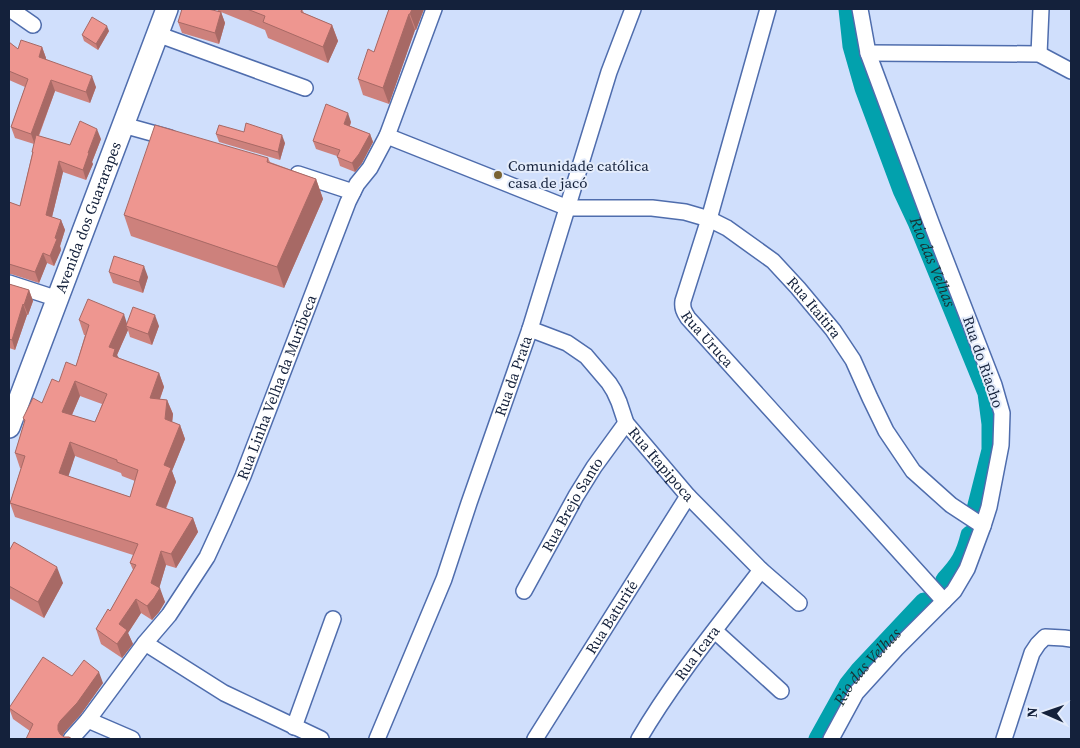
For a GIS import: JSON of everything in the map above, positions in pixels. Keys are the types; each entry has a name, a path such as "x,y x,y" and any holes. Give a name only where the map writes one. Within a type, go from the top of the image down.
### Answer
{"main road":[{"name":"Avenida dos Guararapes","path":"9,427 167,9"}],"street":[{"path":"10,9 33,25"},
{"name":"Rua Linha Velha da Muribeca","path":"70,739 88,720 145,643 169,615 207,557 242,476 348,202 357,184 370,168 387,136 434,9"},
{"name":"Rua da Prata","path":"377,739 444,579 530,329 609,72 633,9"},
{"name":"Rua Uruça","path":"768,9 709,220 682,306 684,312 694,325 944,601"},
{"name":"Rua do Riacho","path":"830,739 856,693 896,649 954,591 967,569 977,522 989,507 999,456 1002,413 994,385 868,53 860,9"},
{"path":"1039,54 1041,9"},
{"path":"157,34 305,88"},
{"path":"868,53 1039,54 1071,71"},
{"path":"123,125 187,143"},
{"path":"387,136 568,208"},
{"path":"280,169 353,192"},
{"name":"Rua Itaitira","path":"568,208 652,208 685,212 727,228 773,261 833,330 853,360 886,431 913,471 951,505 977,522"},
{"path":"9,283 58,299"},
{"name":"Rua Itapipoca","path":"530,329 567,343 586,356 614,391 626,423 688,496 761,570 799,603"},
{"name":"Rua Brejo Santo","path":"524,591 576,496 594,467 626,423"},
{"name":"Rua Baturité","path":"535,739 688,496"},
{"name":"Rua Icara","path":"639,739 686,667 761,570"},
{"path":"294,727 333,619"},
{"path":"714,631 781,691"},
{"path":"1004,739 1032,653 1038,644 1045,637 1071,639"},
{"path":"145,643 224,693 321,739"},
{"path":"88,720 132,739"}],"building":[{"path":"182,9 208,9 221,12 215,33 178,22"},
{"path":"247,9 302,9 301,12 332,25 323,47 263,22 265,16"},
{"path":"389,9 412,9 383,88 358,79 368,49 374,52"},
{"path":"92,17 107,26 96,44 82,35"},
{"path":"21,40 42,47 39,57 92,76 86,92 51,80 31,134 11,127 28,79 9,71 9,42 18,49"},
{"path":"326,104 348,113 344,124 370,134 352,163 337,157 340,150 313,141"},
{"path":"80,121 97,129 83,170 59,161 46,215 61,220 55,238 57,239 50,256 43,253 35,272 9,264 9,202 20,206 36,135 70,145"},
{"path":"246,123 282,135 278,152 216,134 219,125 244,132"},
{"path":"155,125 268,158 267,162 316,179 277,267 124,215"},
{"path":"114,256 144,266 139,282 109,272"},
{"path":"9,284 29,290 12,340 9,339"},
{"path":"88,299 124,314 109,347 115,349 113,356 159,373 150,398 167,400 165,419 180,425 164,465 171,468 156,505 193,518 171,554 161,551 151,583 160,588 147,606 136,599 119,624 127,630 117,644 96,629 108,609 110,611 136,565 130,563 138,544 10,503 25,456 15,453 25,420 23,418 33,398 42,403 52,379 59,382 66,362 76,366 89,325 79,320","holes":["75,381 107,394 95,422 62,412","70,442 138,470 130,497 59,473"]},
{"path":"133,307 155,315 148,334 126,326"},
{"path":"14,542 57,567 38,602 9,586 9,551"},
{"path":"43,657 72,676 84,660 99,672 77,703 58,725 60,734 72,739 26,739 33,724 9,708"}],"waterway":[{"name":"Rio das Velhas","path":"848,9 852,46 864,88 902,190 987,393 991,424 991,450 974,517"},
{"name":"Rio das Velhas","path":"945,580 961,560 970,535"},
{"name":"Rio das Velhas","path":"818,739 848,685 924,602"}],"place":[{"name":"Comunidade católica casa de jacó","path":"498,175"}]}
